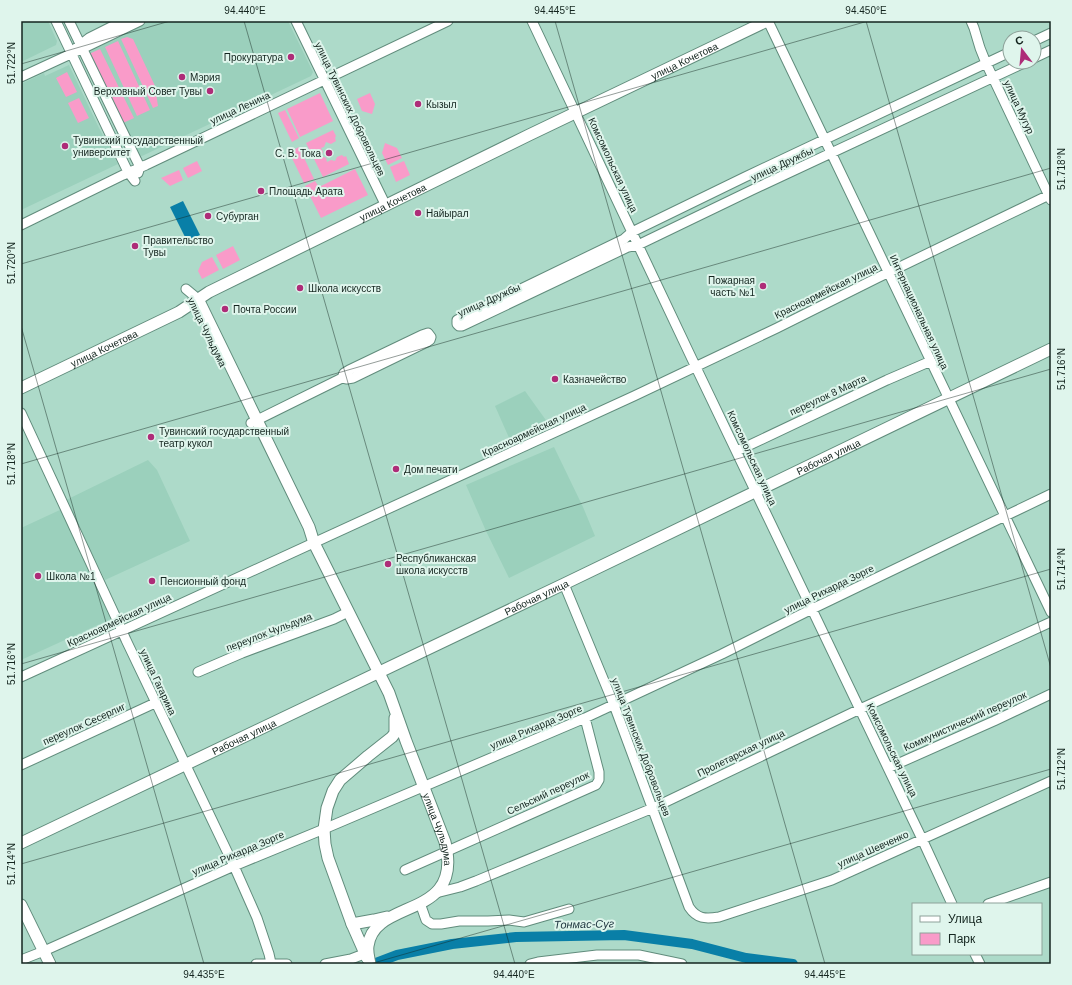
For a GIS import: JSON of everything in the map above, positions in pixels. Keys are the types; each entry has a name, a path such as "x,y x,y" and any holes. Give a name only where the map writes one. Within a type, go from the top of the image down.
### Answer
{"main road":[{"name":"улица Кочетова","path":"21,388 179,312 209,292 767,21"},
{"name":"улица Чульдума","path":"195,301 308,527 314,543 389,694 448,851 447,874 445,880 436,893 384,922 377,927 372,934 368,947 370,964"},
{"name":"Рабочая улица","path":"21,843 379,673 1051,349"},
{"name":"улица Чульдума","path":"370,964 364,954 352,924 328,858 324,829 327,808 333,791 340,780 395,733 396,725 394,708"},
{"path":"392,737 406,740"},
{"path":"21,905 50,964"},
{"path":"352,924 400,913"}],"street":[{"path":"56,21 128,172"},
{"path":"69,21 140,167"},
{"path":"21,77 71,53 94,35 123,21"},
{"path":"81,46 140,21"},
{"name":"улица Тувинских Добровольцев","path":"296,21 386,206"},
{"name":"улица Ленина","path":"21,225 128,172 448,21"},
{"name":"Комсомольская улица","path":"532,21 952,903"},
{"name":"Интернациональная улица","path":"767,21 1051,612"},
{"name":"улица Мугур","path":"971,21 986,63 1050,196"},
{"name":"улица Дружбы","path":"1002,56 632,232 624,239 509,299 462,326 457,324 457,320 461,318 509,299 628,247 638,245 1008,70"},
{"path":"746,177 752,190"},
{"name":"Красноармейская улица","path":"21,677 634,396 1050,196"},
{"path":"254,421 342,378 353,378 427,342 430,340 431,336 428,333 424,334 349,370 344,373 342,378"},
{"name":"переулок 8 Марта","path":"737,451 930,361"},
{"name":"улица Гагарина","path":"21,412 155,703 234,866 257,918 271,963"},
{"name":"улица Рихарда Зорге","path":"21,960 234,866 424,787 614,705 1051,494"},
{"name":"улица Тувинских Добровольцев","path":"564,584 614,705 689,907 697,916"},
{"name":"переулок Чульдума","path":"198,672 242,653 334,619 348,612"},
{"name":"Пролетарская улица","path":"436,893 476,881 653,808 860,709 1051,622"},
{"name":"Коммунистический переулок","path":"888,768 1051,694"},
{"name":"переулок Сесерлиг","path":"21,764 155,703"},
{"name":"Сельский переулок","path":"448,851 596,785 599,780 599,772 585,718"},
{"name":"улица Шевченко","path":"697,916 704,918 719,917 832,880 1051,781"},
{"path":"405,870 448,851"},
{"path":"991,903 1051,882"},
{"path":"420,903 426,920 432,924 459,921 509,920 524,922 569,909"},
{"path":"326,964 364,954"},
{"path":"530,964 597,955 639,955 682,964"},
{"path":"976,955 980,964"},
{"path":"256,964 287,964"}],"shaded area":[{"path":"21,21 48,21 57,41 56,45 21,62"},
{"path":"141,21 288,21 313,72 311,76 142,156 136,154 82,51"},
{"name":"Тувинский государственный университет","path":"69,65 118,164 21,210 21,84 44,73 45,76"},
{"path":"525,391 548,423 510,440 495,406"},
{"path":"554,447 583,507 595,536 509,578 466,485"},
{"path":"148,460 157,470 190,541 105,580 66,500"},
{"path":"62,509 113,618 21,660 21,528"}],"green space":[{"path":"127,37 133,39 155,86 158,106 153,108 121,39"},
{"path":"118,41 150,110 137,116 105,47"},
{"path":"100,49 134,118 123,123 89,54"},
{"path":"67,72 77,92 66,97 56,78"},
{"path":"320,93 333,121 300,137 287,109"},
{"path":"370,93 375,104 372,114 362,111 357,99"},
{"path":"79,98 89,118 78,123 68,103"},
{"path":"285,110 299,138 292,142 278,113"},
{"path":"333,130 336,136 336,141 331,144 326,142 324,147 321,148 323,152 321,156 326,158 327,162 331,160 335,161 337,157 342,155 344,157 346,156 349,164 323,177 306,143"},
{"path":"385,143 397,148 402,158 388,165 382,153"},
{"path":"299,147 314,179 304,183 289,152"},
{"path":"197,161 202,171 188,178 183,168"},
{"path":"404,161 410,175 396,182 390,167"},
{"path":"355,169 368,195 321,218 305,186 315,181 319,187"},
{"path":"179,170 183,180 170,186 161,178"},
{"path":"233,246 240,260 223,269 216,255"},
{"path":"212,257 219,270 202,279 198,271 202,262"}],"water":[{"path":"183,201 200,235 187,241 170,207"}],"waterway":[{"name":"Тонмас-Суг","path":"376,963 397,955 452,944 516,937 624,935 692,944 746,958 793,964"}],"place":[{"name":"Прокуратура","path":"291,57"},
{"name":"Мэрия","path":"182,77"},
{"name":"Верховный Совет Тувы","path":"210,91"},
{"name":"Кызыл","path":"418,104"},
{"name":"Тувинский государственный университет","path":"65,146"},
{"name":"С. В. Тока","path":"329,153"},
{"name":"Площадь Арата","path":"261,191"},
{"name":"Найырал","path":"418,213"},
{"name":"Субурган","path":"208,216"},
{"name":"Правительство Тувы","path":"135,246"},
{"name":"Пожарная часть №1","path":"763,286"},
{"name":"Школа искусств","path":"300,288"},
{"name":"Почта России","path":"225,309"},
{"name":"Казначейство","path":"555,379"},
{"name":"Тувинский государственный театр кукол","path":"151,437"},
{"name":"Дом печати","path":"396,469"},
{"name":"Республиканская школа искусств","path":"388,564"},
{"name":"Школа №1","path":"38,576"},
{"name":"Пенсионный фонд","path":"152,581"}]}
